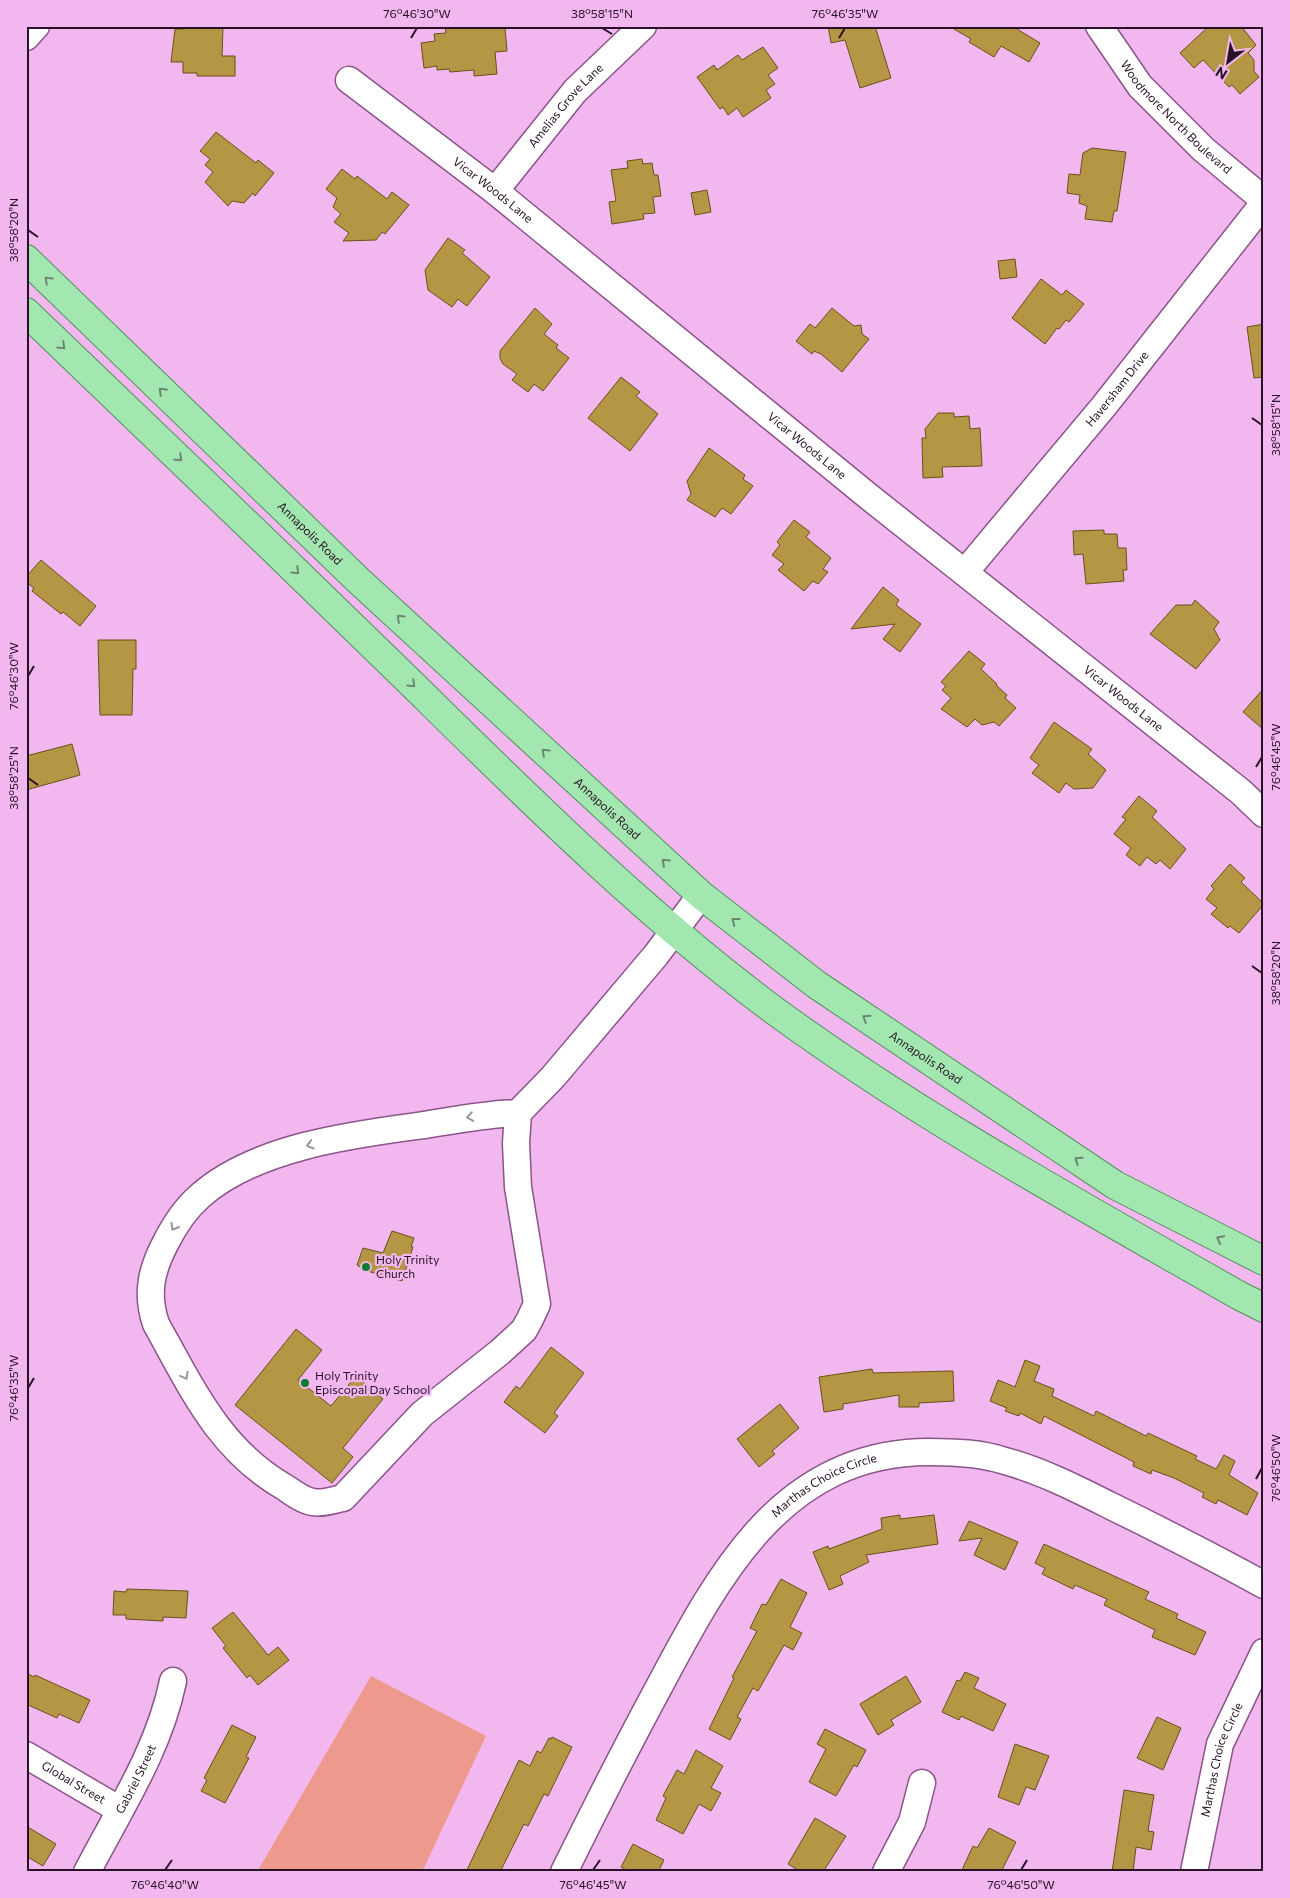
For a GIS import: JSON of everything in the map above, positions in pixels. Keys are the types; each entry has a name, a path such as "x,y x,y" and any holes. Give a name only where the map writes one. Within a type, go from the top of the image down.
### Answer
{"main road":[{"name":"Annapolis Road","path":"26,259 359,581 701,894 817,985 1114,1185 1264,1261"},
{"path":"26,312 231,508 582,850 675,930 774,1010 916,1108 1187,1266 1264,1308"}],"street":[{"path":"26,37 36,26"},
{"name":"Amelias Grove Lane","path":"495,191 575,90 643,26"},
{"name":"Woodmore North Boulevard","path":"1100,26 1140,86 1203,149 1264,200"},
{"name":"Vicar Woods Lane","path":"349,80 495,191 860,490 1241,792 1264,814"},
{"name":"Haversham Drive","path":"965,572 1104,406 1264,204"},
{"path":"518,1113 494,1113 374,1132 316,1143 272,1156 240,1170 206,1192 177,1222 153,1271 149,1290 150,1307 156,1324 208,1417 242,1458 270,1479 312,1502 327,1502 343,1498 422,1414 524,1330 537,1304 518,1187 516,1143 518,1113 553,1076 656,955 701,894"},
{"name":"Marthas Choice Circle","path":"564,1872 610,1778 682,1644 721,1578 745,1544 782,1506 804,1490 846,1466 895,1453 955,1452 1004,1460 1096,1498 1163,1531 1264,1585"},
{"name":"Marthas Choice Circle","path":"1194,1872 1220,1744 1264,1652"},
{"name":"Gabriel Street","path":"87,1872 158,1734 168,1706 173,1681"},
{"name":"Global Street","path":"26,1755 120,1810"},
{"path":"886,1872 904,1841 912,1822 922,1782"}],"shaded area":[{"path":"371,1676 486,1736 422,1872 257,1872"}],"building":[{"path":"185,26 223,26 222,56 235,56 235,76 197,76 197,73 183,73 183,62 171,62 175,29 185,29"},
{"path":"445,26 505,28 507,51 495,52 497,74 474,76 474,70 450,72 449,69 437,70 437,66 424,68 421,43 435,41 434,34 446,33"},
{"path":"828,26 875,26 891,78 860,88 845,40 831,43"},
{"path":"949,26 1012,26 1040,43 1029,62 1001,46 994,57 969,42 971,39"},
{"path":"1209,26 1241,26 1256,45 1248,53 1254,60 1254,71 1259,77 1240,94 1232,85 1229,87 1203,60 1194,68 1180,53"},
{"path":"763,47 778,68 768,75 775,84 766,90 771,98 743,117 737,108 728,115 723,107 720,109 697,77 714,65 717,70 738,55 742,60"},
{"path":"216,132 256,163 258,160 274,173 255,196 253,193 244,203 232,201 228,206 205,182 213,172 205,165 210,159 200,151"},
{"path":"1092,148 1126,152 1117,211 1114,211 1112,222 1085,219 1087,206 1079,203 1080,195 1067,193 1069,174 1080,175 1083,153"},
{"path":"642,159 643,164 652,163 654,175 658,175 661,196 653,197 655,213 643,214 644,219 612,224 609,202 616,201 611,170 628,168 627,161"},
{"path":"342,169 355,179 357,176 387,199 392,192 409,205 385,234 382,232 376,240 343,241 349,233 334,222 341,214 333,207 337,198 326,189"},
{"path":"707,190 711,212 695,215 691,193"},
{"path":"448,238 465,250 462,253 490,277 467,306 458,299 452,307 428,290 425,270"},
{"path":"1015,259 1017,277 1000,279 998,261"},
{"path":"1041,279 1062,295 1066,290 1084,304 1069,322 1066,320 1059,329 1057,328 1045,344 1012,318"},
{"path":"535,308 552,324 544,334 558,345 556,348 569,358 543,391 534,384 528,392 512,380 517,374 503,364 500,358 500,351"},
{"path":"832,308 854,326 861,325 862,334 869,339 842,372 821,354 814,351 812,354 796,341 810,324 815,328"},
{"path":"1264,324 1264,377 1254,378 1247,327"},
{"path":"621,377 640,392 636,396 658,414 630,451 588,418"},
{"path":"938,413 954,413 954,417 969,416 970,429 980,428 982,466 942,467 943,477 923,478 922,438 926,438 925,429"},
{"path":"709,448 745,475 743,479 753,486 731,514 722,508 715,517 687,500 691,494 687,481"},
{"path":"794,520 810,532 806,537 831,558 823,569 828,572 818,584 813,581 804,591 778,570 784,564 772,555 780,545 777,542"},
{"path":"1104,530 1104,534 1117,534 1118,548 1126,548 1127,570 1123,570 1124,581 1086,584 1083,554 1074,555 1073,531"},
{"path":"41,560 96,606 80,626 32,591 34,588 26,582 26,577"},
{"path":"883,587 899,600 896,605 921,624 900,652 883,639 895,624 851,629"},
{"path":"1195,600 1219,622 1214,629 1220,640 1196,669 1150,634 1176,605 1192,605"},
{"path":"98,640 136,640 136,669 133,669 132,715 100,715"},
{"path":"969,651 985,664 981,669 1007,695 1005,698 1016,708 999,726 994,722 982,725 975,719 967,727 941,709 951,698 942,690 946,686 941,682"},
{"path":"1264,688 1264,730 1243,712"},
{"path":"1054,722 1092,749 1088,754 1106,770 1093,788 1074,789 1066,783 1059,793 1032,773 1039,765 1030,758"},
{"path":"72,744 80,775 26,790 26,756"},
{"path":"1139,796 1157,811 1152,817 1186,849 1170,869 1160,860 1156,864 1147,857 1140,866 1126,855 1131,848 1114,834 1126,819 1122,817"},
{"path":"1230,864 1245,878 1241,882 1264,904 1239,933 1230,926 1228,928 1211,914 1217,908 1206,899 1214,889 1211,886"},
{"path":"392,1231 414,1238 402,1281 364,1270 357,1265 363,1248 383,1253"},
{"path":"296,1329 322,1350 298,1380 331,1406 356,1376 383,1399 343,1448 353,1457 332,1483 235,1405"},
{"path":"551,1347 584,1373 554,1413 558,1416 545,1433 504,1402 516,1386 520,1389"},
{"path":"1025,1360 1040,1366 1034,1381 1054,1389 1052,1396 1094,1416 1096,1411 1146,1436 1148,1433 1197,1456 1195,1459 1216,1469 1224,1455 1235,1461 1229,1475 1258,1493 1247,1515 1218,1500 1216,1504 1202,1497 1204,1493 1174,1478 1152,1470 1151,1474 1133,1466 1134,1462 1044,1416 1041,1424 1020,1413 1019,1416 1005,1411 1007,1408 990,1401 998,1380 1015,1387"},
{"path":"872,1369 873,1373 953,1371 954,1401 919,1403 919,1407 899,1407 899,1395 843,1404 843,1409 824,1412 819,1377"},
{"path":"780,1404 799,1428 772,1451 775,1454 759,1467 737,1439"},
{"path":"900,1515 900,1519 934,1515 938,1544 866,1555 869,1562 840,1576 843,1584 829,1590 813,1552 828,1546 829,1549 882,1529 881,1518"},
{"path":"969,1521 1018,1542 1005,1570 974,1555 982,1538 959,1541"},
{"path":"1044,1544 1149,1592 1145,1599 1178,1614 1176,1618 1206,1632 1195,1655 1152,1637 1155,1630 1104,1605 1107,1599 1075,1585 1073,1589 1042,1574 1045,1568 1035,1563"},
{"path":"781,1579 807,1593 790,1627 802,1633 793,1650 784,1645 758,1691 753,1688 737,1717 741,1719 730,1740 709,1729 734,1678 732,1677 757,1631 750,1628 762,1604 766,1605"},
{"path":"127,1589 188,1591 186,1618 163,1617 163,1621 126,1619 126,1615 113,1615 114,1591 126,1592"},
{"path":"233,1612 268,1655 278,1647 289,1660 258,1685 250,1675 247,1678 223,1648 226,1646 212,1628"},
{"path":"965,1672 979,1678 974,1688 1006,1704 993,1731 961,1716 959,1720 942,1712 957,1680 960,1681"},
{"path":"26,1673 34,1677 35,1675 90,1700 79,1723 59,1714 57,1718 26,1704"},
{"path":"906,1676 921,1702 891,1720 894,1725 878,1735 860,1704"},
{"path":"1157,1717 1181,1728 1163,1770 1137,1758"},
{"path":"232,1725 256,1737 246,1757 249,1758 225,1803 201,1791 207,1780 204,1778"},
{"path":"825,1729 866,1750 857,1767 854,1765 836,1796 809,1782 826,1749 817,1744"},
{"path":"552,1737 572,1747 548,1796 544,1794 528,1826 524,1824 500,1872 466,1872 519,1760 530,1766 537,1751 541,1753 549,1738 551,1739"},
{"path":"1015,1744 1049,1756 1035,1790 1026,1787 1019,1805 998,1797"},
{"path":"696,1750 723,1766 711,1788 721,1793 711,1811 699,1804 683,1834 656,1820 666,1798 663,1796 677,1770 684,1774"},
{"path":"1124,1790 1154,1795 1148,1831 1154,1832 1151,1850 1136,1847 1133,1872 1112,1872"},
{"path":"815,1818 846,1836 823,1872 801,1872 788,1864"},
{"path":"26,1826 56,1844 43,1866 26,1856"},
{"path":"989,1828 1016,1842 1001,1872 961,1872 973,1846 977,1848"},
{"path":"633,1844 664,1860 658,1872 630,1872 621,1867"}],"place":[{"name":"Holy Trinity Church","path":"366,1267"},
{"name":"Holy Trinity Episcopal Day School","path":"305,1383"}]}
